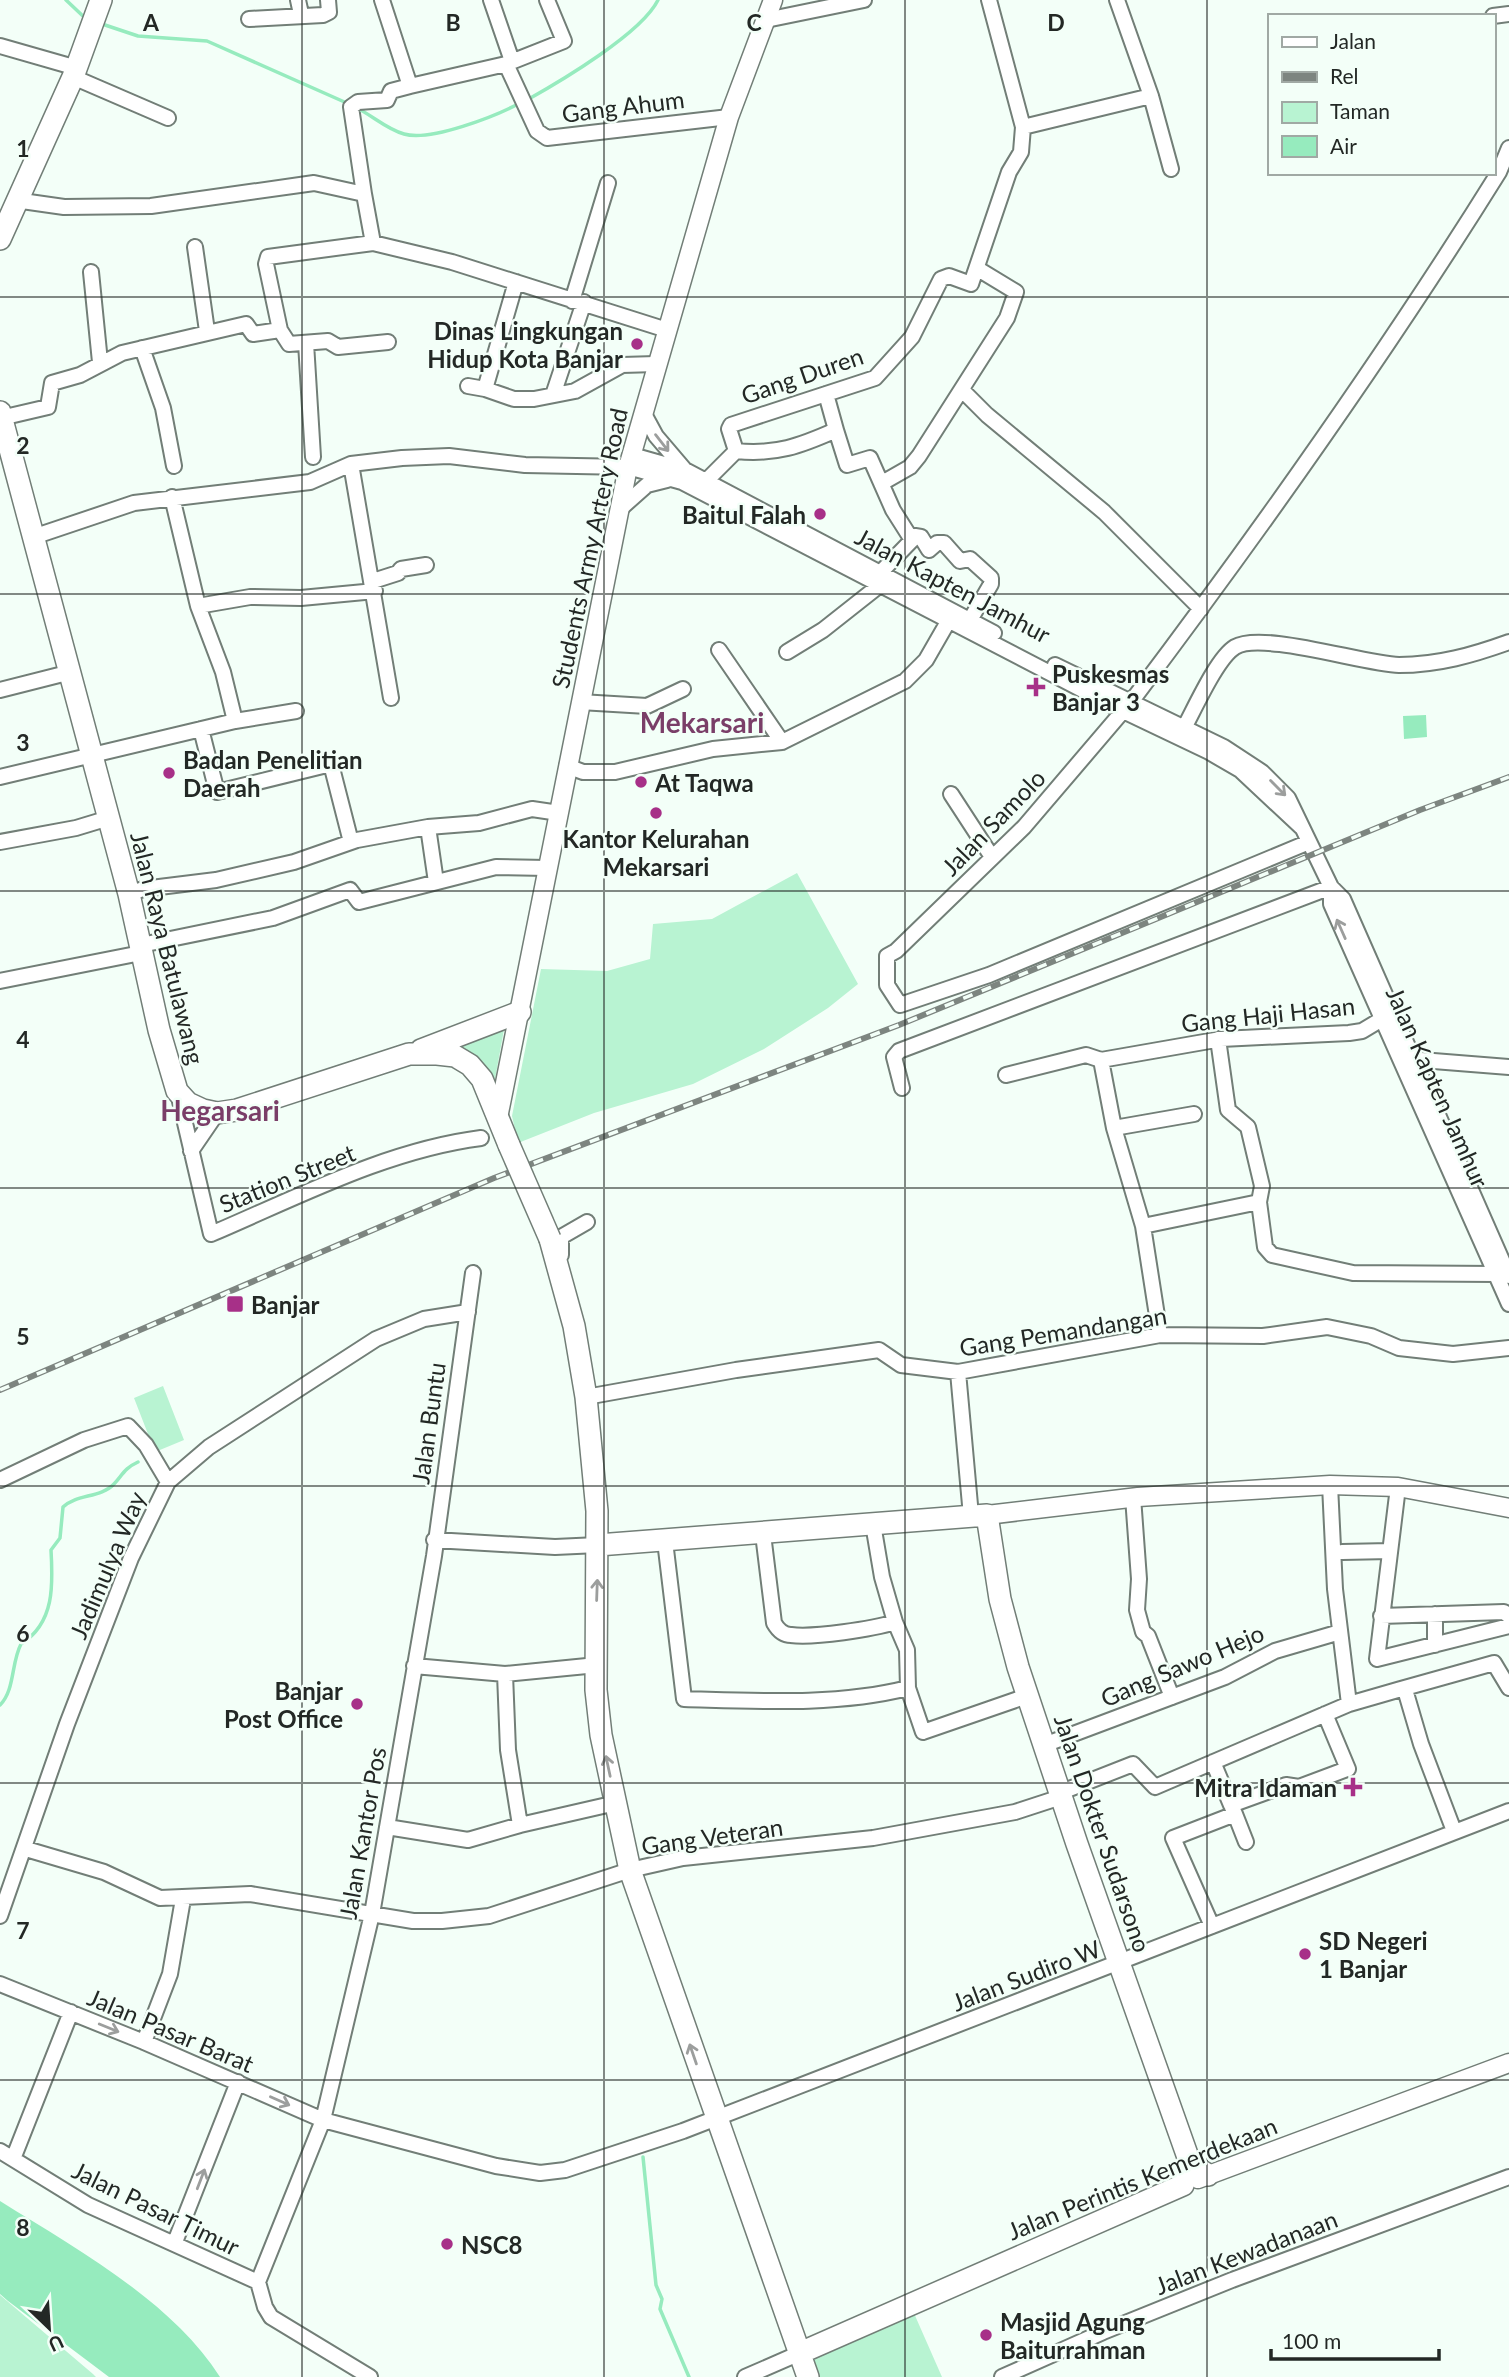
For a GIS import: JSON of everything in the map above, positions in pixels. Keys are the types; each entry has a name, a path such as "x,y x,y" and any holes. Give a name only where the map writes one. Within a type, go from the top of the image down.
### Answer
{"highway":[{"path":"2,229 75,73 96,16"},
{"name":"Jalan Raya Batulawang","path":"1,415 4,448 33,537 71,672 177,1091 195,1108 217,1113"},
{"path":"217,1113 248,1107 409,1054 520,1012"},
{"path":"409,1054 455,1056 470,1065 482,1079 550,1239 574,1325 586,1393 598,1545 597,1665 601,1735 630,1870 808,2377"},
{"path":"598,1545 979,1515"},
{"name":"Jalan Dokter Sudarsono","path":"979,1515 1027,1696 1190,2163"},
{"path":"1183,2185 1190,2163 1208,2175"},
{"name":"Jalan Perintis Kemerdekaan","path":"800,2353 1183,2185"}],"main road":[{"name":"Students Army Artery Road","path":"498,1118 630,461 729,117 773,0"},
{"path":"979,1515 1133,1497 1330,1485 1398,1487 1509,1508"},
{"name":"Jalan Perintis Kemerdekaan","path":"1183,2185 1459,2085 1509,2063"}],"street":[{"path":"249,19 299,7 327,14 328,0"},
{"path":"382,0 410,86"},
{"name":"Gang Ahum","path":"491,0 524,102 537,131 547,138 729,117"},
{"path":"373,243 353,105 387,100 391,91 509,62 564,41 547,0"},
{"path":"766,20 864,0"},
{"path":"882,483 910,467 962,391 1007,318 1017,295 1014,290 978,269 1009,172 1021,152 1023,127 989,0"},
{"path":"1118,0 1151,96 1171,169"},
{"path":"0,46 75,73 168,118"},
{"path":"1023,127 1151,96"},
{"name":"Jalan Samolo","path":"1309,842 989,975 904,1006 900,1005 887,985 887,956 896,951 1024,827 1127,707 1201,610 1401,327 1499,172 1509,148"},
{"path":"15,200 64,207 151,206 314,183 364,194"},
{"path":"554,395 608,183"},
{"path":"388,342 338,347 328,341 287,342 280,330 266,264 268,257 373,243 516,282 667,330"},
{"path":"195,247 207,331"},
{"name":"Gang Duren","path":"736,452 729,429 736,422 875,378 912,337 941,279 948,276 968,285 978,269"},
{"path":"91,272 100,362"},
{"path":"485,389 516,282"},
{"path":"1,415 48,407 52,383 80,375 100,362 122,353 246,324 253,334 280,330"},
{"path":"306,343 313,457"},
{"path":"142,348 163,408 174,466"},
{"path":"468,386 514,399 554,395 576,391 622,365 656,364"},
{"path":"962,391 1104,512 1201,610"},
{"path":"826,394 847,465 870,458 893,510 912,540"},
{"path":"620,509 647,485 684,476 643,412"},
{"path":"706,481 736,452 764,454 798,447 836,430"},
{"name":"Jalan Kapten Jamhur","path":"33,537 111,509 172,497 310,482 351,464 449,456 525,465 630,461 706,481 805,539"},
{"path":"351,464 374,586 391,698"},
{"name":"Jalan Kapten Jamhur","path":"684,476 1127,707 1184,728 1243,757 1262,772 1288,798 1331,887 1343,899 1382,1020 1407,1063"},
{"path":"172,497 198,606 223,672 235,721"},
{"path":"787,652 823,630 880,579 915,536 921,537 929,550 937,543 944,543 960,561 971,559 991,578 991,584 970,621"},
{"path":"198,606 250,597 301,598 374,586 401,569 426,565"},
{"path":"568,766 583,772 615,772 713,749 782,742 886,693 905,681 926,660 951,616"},
{"name":"Jalan Kapten Jamhur","path":"951,616 970,621 1240,770 1301,827"},
{"path":"1184,728 1221,664 1232,649 1243,643 1308,649 1396,665 1436,664 1509,642"},
{"path":"719,650 782,742"},
{"path":"0,690 71,672"},
{"path":"580,702 647,706 683,689"},
{"path":"0,777 93,757 235,721 296,711"},
{"path":"201,729 217,792 331,764 351,842"},
{"path":"951,794 992,858"},
{"path":"129,894 143,889 216,880 295,862 351,842 428,827 479,823 532,809 559,813"},
{"path":"0,842 76,828 108,818"},
{"path":"428,827 436,881"},
{"path":"0,981 273,918 350,890 359,902 496,867 547,868"},
{"path":"902,1088 894,1057 899,1051 1331,887"},
{"name":"Jalan Kapten Jamhur","path":"1363,960 1502,1275 1509,1304"},
{"name":"Gang Haji Hasan","path":"1006,1075 1086,1055 1101,1060 1218,1039 1349,1033 1362,1031 1382,1020"},
{"path":"1218,1039 1228,1110 1248,1127 1262,1186 1259,1202 1265,1247 1272,1255 1353,1273 1502,1275"},
{"path":"1101,1060 1114,1128 1143,1226 1160,1335"},
{"path":"1407,1063 1482,1063 1509,1067"},
{"name":"Station Street","path":"177,1091 211,1234 399,1157 439,1144 481,1138"},
{"path":"191,1151 217,1113"},
{"path":"1114,1128 1194,1114"},
{"path":"1143,1226 1259,1202"},
{"path":"586,1393 587,1358 559,1242 565,1233 587,1222"},
{"name":"Jalan Buntu","path":"434,1540 473,1273"},
{"name":"Jadimulya Way","path":"0,1916 26,1849 81,1687 134,1551 168,1482 208,1447 376,1339 424,1319 468,1312"},
{"name":"Gang Pemandangan","path":"586,1393 879,1350 901,1366 958,1373 1160,1335 1263,1336 1327,1327 1371,1336 1399,1348 1453,1354 1509,1349"},
{"path":"958,1373 979,1515"},
{"path":"0,1480 84,1440 128,1426 146,1445 168,1482"},
{"path":"1330,1485 1340,1632 1349,1704"},
{"path":"1398,1487 1377,1658 1509,1626"},
{"path":"1133,1497 1139,1579 1137,1610 1143,1632 1148,1636 1172,1697"},
{"path":"873,1524 882,1577 895,1622 907,1650 908,1688 923,1731 1027,1696"},
{"path":"763,1534 774,1623 779,1631 799,1635 895,1622"},
{"path":"434,1540 555,1547 598,1545"},
{"name":"Jalan Kantor Pos","path":"258,2282 323,2120 372,1914 434,1540"},
{"path":"665,1541 684,1699 759,1701 825,1698 878,1695 908,1688"},
{"path":"1342,1552 1390,1552"},
{"path":"1381,1616 1504,1612 1509,1616"},
{"path":"1435,1614 1435,1645"},
{"name":"Gang Sawo Hejo","path":"1044,1745 1226,1677 1275,1651 1340,1632"},
{"path":"1246,1842 1213,1762 1349,1704 1494,1663 1509,1688"},
{"path":"414,1666 505,1674 597,1665"},
{"path":"505,1674 508,1751 520,1825"},
{"path":"1401,1689 1406,1693 1454,1831"},
{"path":"1212,1926 1173,1838 1286,1784 1299,1787 1347,1769 1325,1714"},
{"name":"Gang Veteran","path":"26,1849 104,1872 160,1898 250,1894 413,1921 489,1916 630,1870 683,1858 873,1838 1015,1812 1133,1764 1155,1787 1213,1762"},
{"path":"387,1827 468,1840 616,1803"},
{"name":"Jalan Sudiro W","path":"323,2120 496,2166 540,2173 593,2162 1120,1963 1509,1811"},
{"path":"144,2042 170,1974 183,1899"},
{"name":"Jalan Pasar Barat","path":"0,1984 144,2042 323,2120"},
{"path":"13,2159 71,2012"},
{"path":"175,2242 238,2082"},
{"name":"Jalan Pasar Timur","path":"0,2151 88,2205 175,2242 258,2282"},
{"name":"Jalan Kewadanaan","path":"1002,2377 1232,2280 1509,2177"},
{"path":"258,2282 265,2307 271,2316 370,2377"},
{"path":"745,2377 800,2353"}],"green space":[{"path":"797,873 858,984 828,1008 764,1049 693,1084 594,1113 518,1143 512,1116 541,969 607,971 650,959 653,924 712,919"},
{"path":"505,1024 495,1079 451,1045"},
{"path":"163,1386 184,1440 155,1452 134,1398"},
{"path":"0,2295 93,2374 96,2377 0,2377"},
{"path":"913,2311 942,2377 814,2377 805,2358"}],"water":[{"path":"1426,715 1427,737 1404,739 1403,716"},
{"path":"0,2201 90,2257 149,2300 200,2350 220,2377 109,2377 8,2301 0,2294"}],"waterway":[{"path":"66,0 85,18"},
{"path":"527,100 579,69 618,41 636,27 658,0"},
{"path":"99,23 138,36 207,41 349,104"},
{"path":"355,107 391,129 415,135 463,126 520,103"},
{"path":"0,1705 11,1684 21,1644 40,1625 50,1602 51,1550 60,1538 63,1507 109,1488 127,1469 138,1462"},
{"path":"643,2157 656,2285 662,2299 660,2309 689,2377"}],"railway":[{"path":"0,1390 494,1178 899,1025 1420,810 1509,777"}],"place":[{"name":"Dinas Lingkungan Hidup Kota Banjar","path":"637,344"},
{"name":"Baitul Falah","path":"820,514"},
{"name":"Puskesmas Banjar 3","path":"1036,687"},
{"name":"Badan Penelitian Daerah","path":"169,773"},
{"name":"At Taqwa","path":"641,782"},
{"name":"Kantor Kelurahan Mekarsari","path":"656,813"},
{"name":"Banjar","path":"235,1304"},
{"name":"Banjar Post Office","path":"357,1704"},
{"name":"Mitra Idaman","path":"1353,1787"},
{"name":"SD Negeri 1 Banjar","path":"1305,1954"},
{"name":"NSC8","path":"447,2244"},
{"name":"Masjid Agung Baiturrahman","path":"986,2335"}],"district":[{"name":"Mekarsari","path":"702,722"},
{"name":"Hegarsari","path":"220,1110"}]}
